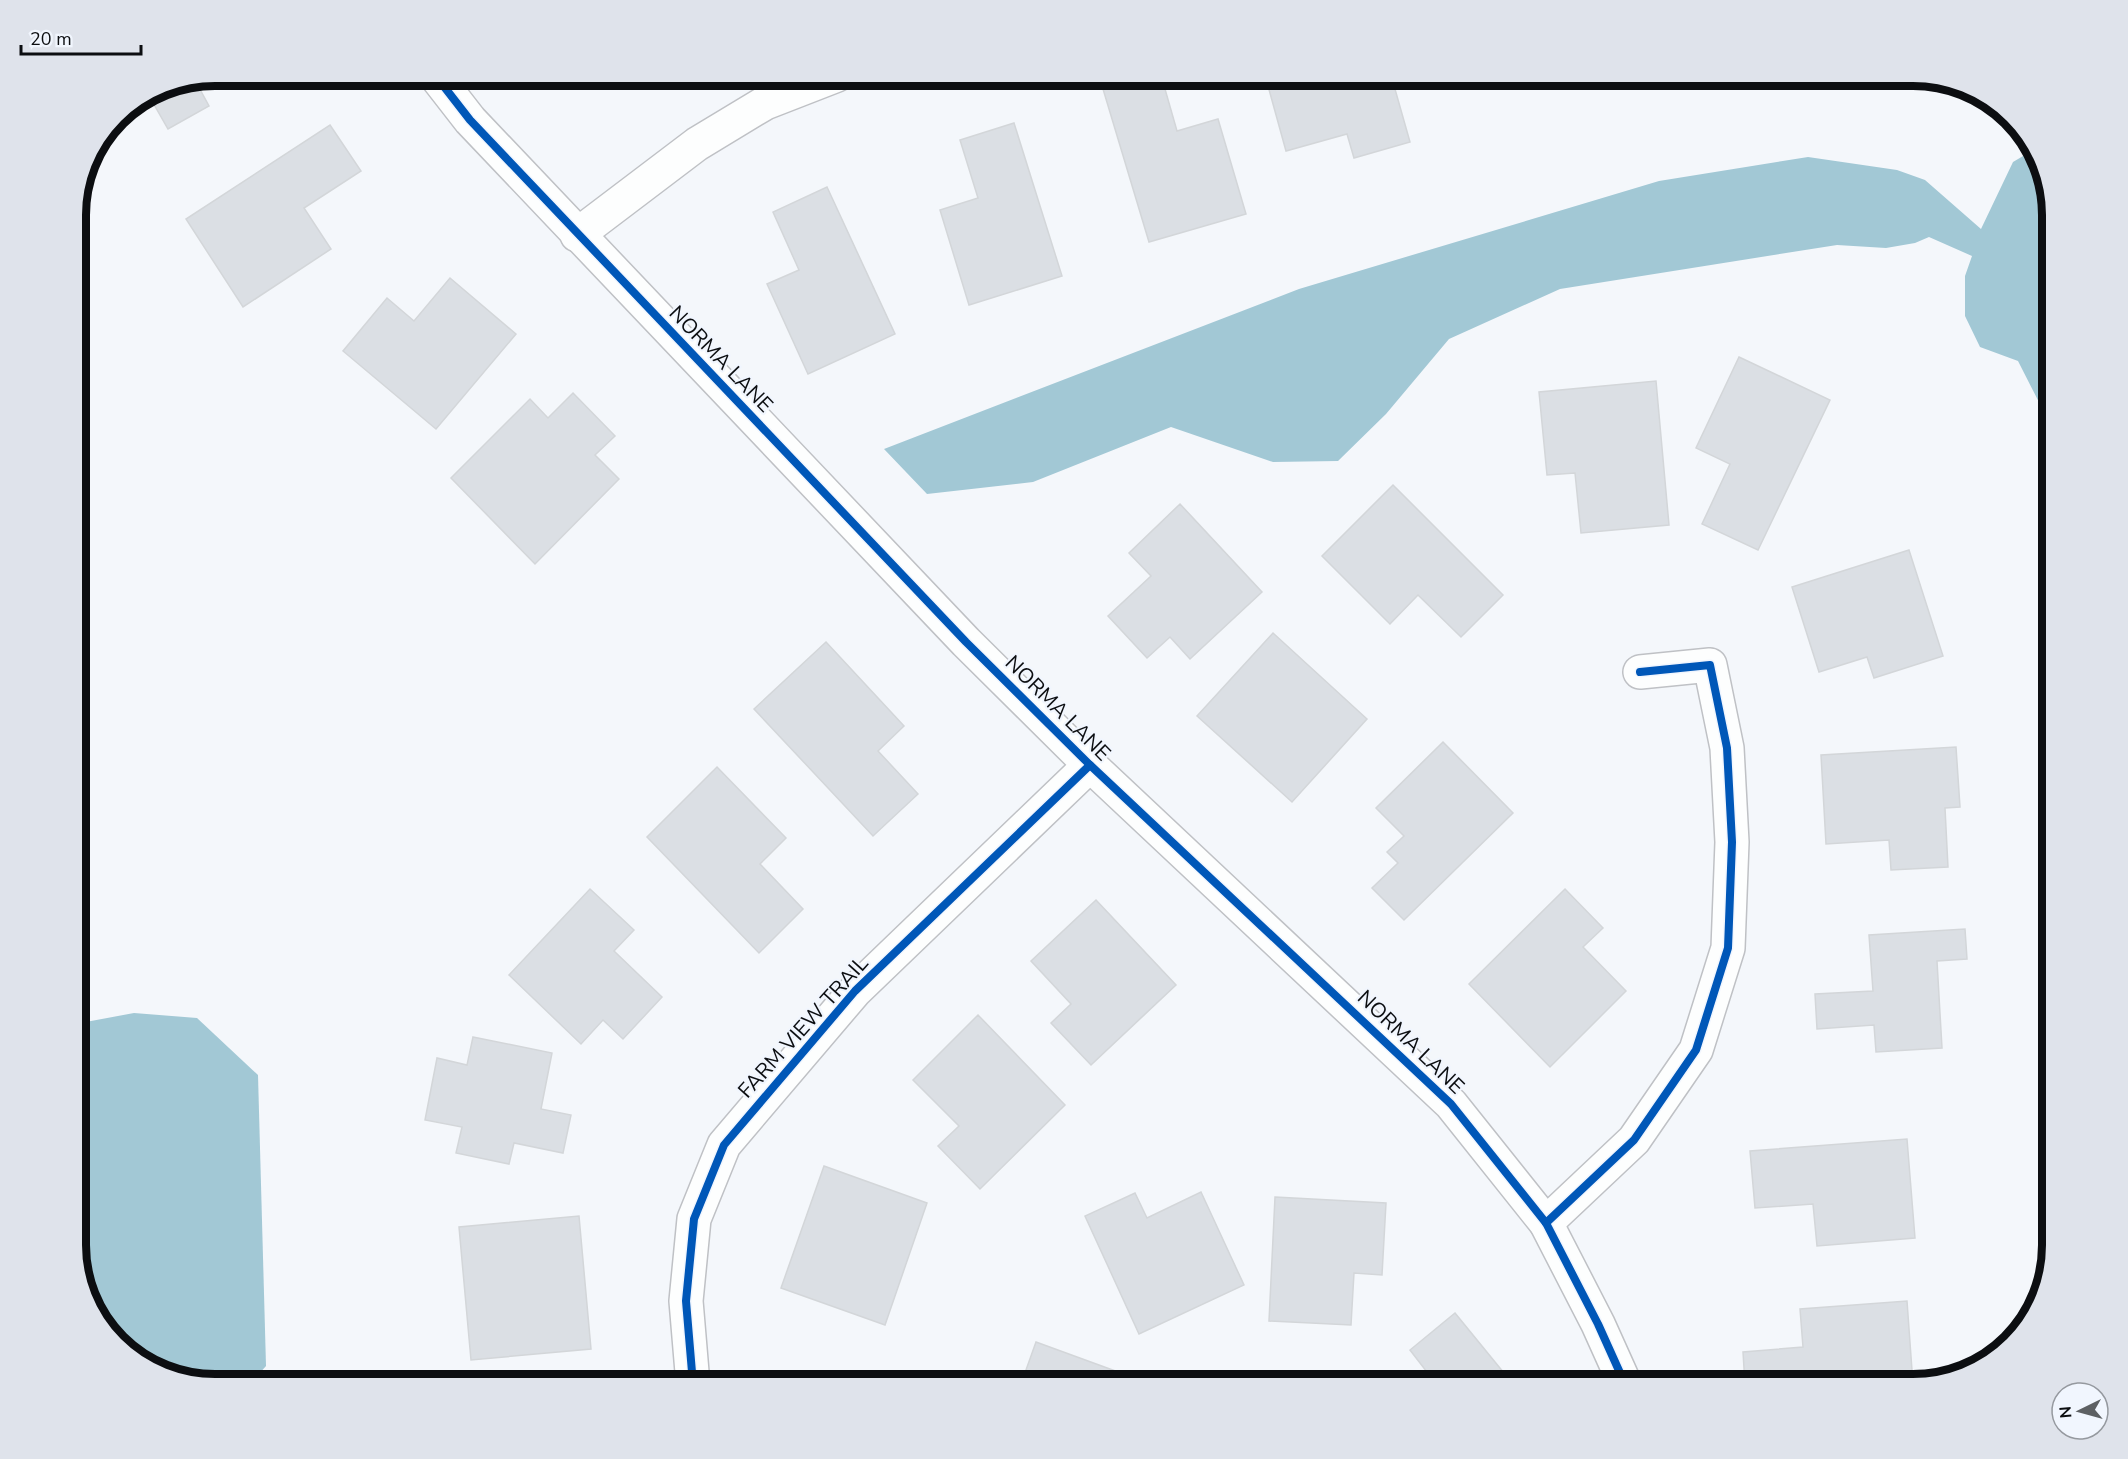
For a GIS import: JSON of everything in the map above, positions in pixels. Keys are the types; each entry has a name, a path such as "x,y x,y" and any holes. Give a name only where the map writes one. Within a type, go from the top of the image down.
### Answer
{"street":[{"name":"NORMA LANE","path":"444,86 470,120 577,235 966,642 1090,765 1451,1104 1546,1223 1598,1324 1620,1374"},
{"path":"577,235 697,144 765,104 810,86"},
{"path":"1546,1223 1634,1140 1696,1050 1728,948 1732,842 1727,748 1710,665 1640,672"},
{"name":"FARM VIEW TRAIL","path":"692,1374 686,1301 694,1219 724,1144 855,992 1090,765"}],"water":[{"path":"2027,154 2036,173 2041,197 2043,214 2043,410 2018,361 1980,347 1965,316 1965,276 1972,256 1929,237 1915,243 1886,248 1837,245 1560,289 1449,339 1386,414 1338,461 1273,462 1171,427 1033,482 927,494 884,449 1299,289 1659,181 1808,157 1897,170 1925,180 1981,229 2013,162"},
{"path":"134,1013 197,1018 258,1075 266,1366 259,1374 214,1374 165,1364 143,1352 117,1330 95,1294 86,1253 86,1022"}],"building":[{"path":"1113,86 1164,86 1177,131 1218,119 1246,214 1149,242 1103,89"},
{"path":"1268,86 1394,86 1410,142 1354,158 1347,134 1286,151"},
{"path":"199,87 209,106 168,129 152,102 173,92"},
{"path":"1014,123 1062,276 969,305 940,210 978,198 960,140"},
{"path":"330,125 361,171 304,208 331,249 243,307 186,219"},
{"path":"827,187 895,334 808,374 767,284 799,270 773,212"},
{"path":"450,278 516,334 436,429 343,351 387,298 414,321"},
{"path":"1739,357 1830,400 1758,550 1702,524 1730,464 1696,448"},
{"path":"1656,381 1669,525 1581,533 1575,473 1547,475 1539,392"},
{"path":"573,393 615,436 595,455 619,479 535,564 451,478 530,399 548,418"},
{"path":"1393,485 1503,595 1461,637 1418,595 1390,624 1322,556"},
{"path":"1180,504 1262,592 1190,659 1170,637 1147,658 1108,616 1151,576 1129,553"},
{"path":"1909,550 1943,656 1874,678 1867,657 1819,672 1792,587"},
{"path":"1273,633 1367,719 1292,802 1197,716"},
{"path":"826,642 904,726 878,751 918,794 873,836 754,709"},
{"path":"1443,742 1513,813 1404,920 1372,888 1398,863 1387,852 1404,836 1376,808"},
{"path":"1956,747 1960,807 1945,808 1948,867 1891,870 1889,840 1826,844 1821,755"},
{"path":"717,767 786,838 760,864 803,909 759,953 647,837"},
{"path":"590,889 634,930 614,951 662,997 623,1039 603,1020 581,1044 509,975"},
{"path":"1565,889 1603,928 1583,947 1626,991 1550,1067 1469,984"},
{"path":"1096,900 1176,985 1091,1065 1051,1023 1071,1004 1031,961"},
{"path":"1965,929 1967,959 1937,961 1942,1048 1876,1052 1874,1025 1817,1029 1815,994 1873,991 1869,935"},
{"path":"978,1015 1065,1105 980,1189 938,1146 959,1126 913,1080"},
{"path":"473,1037 552,1053 541,1109 571,1115 563,1153 514,1143 509,1164 456,1153 462,1127 425,1120 437,1058 467,1065"},
{"path":"1907,1139 1915,1238 1817,1246 1813,1204 1755,1208 1750,1151"},
{"path":"824,1166 927,1203 885,1325 781,1288"},
{"path":"1201,1192 1244,1285 1139,1334 1085,1216 1135,1193 1147,1218"},
{"path":"1275,1197 1386,1203 1382,1275 1354,1273 1351,1325 1269,1321"},
{"path":"579,1216 591,1349 471,1360 459,1227"},
{"path":"1907,1301 1912,1374 1744,1374 1743,1352 1803,1347 1800,1309"},
{"path":"1455,1313 1505,1374 1424,1374 1427,1372 1410,1350"},
{"path":"1036,1342 1124,1374 1025,1374"}],"cycle path":[{"path":"444,86 470,120 966,642 1090,765 1451,1104 1546,1223 1598,1324 1620,1374"},
{"path":"1546,1223 1634,1140 1696,1050 1728,948 1732,842 1727,748 1710,665 1640,672"},
{"path":"692,1374 686,1301 694,1219 724,1145 855,991 1090,765"}]}
